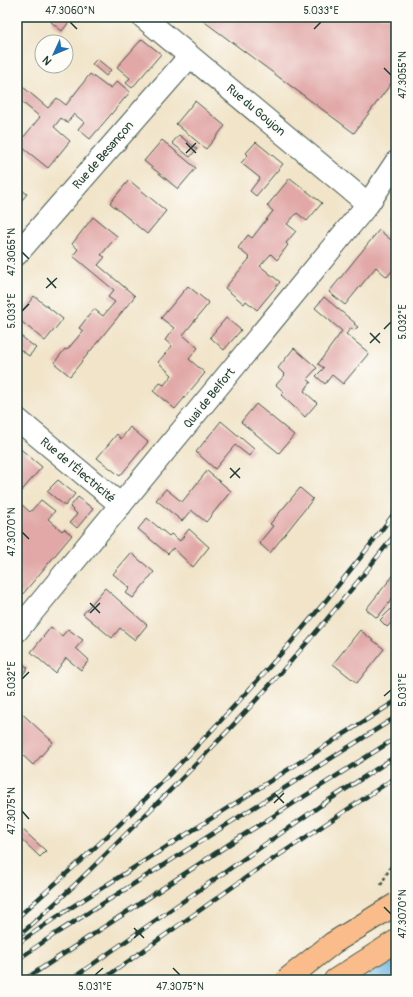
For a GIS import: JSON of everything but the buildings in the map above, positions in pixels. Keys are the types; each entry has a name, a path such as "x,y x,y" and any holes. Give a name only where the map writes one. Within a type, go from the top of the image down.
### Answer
{"main road":[{"path":"286,980 333,944 396,904"},
{"path":"335,980 396,941"}],"street":[{"name":"Rue du Goujon","path":"143,17 368,204"},
{"name":"Rue de Besançon","path":"17,254 190,56"},
{"name":"Quai de Belfort","path":"17,631 368,204 396,162"},
{"name":"Rue de l'Électricité","path":"17,419 121,505"}],"water":[{"path":"396,881 396,980 343,980"}],"pier":[{"path":"396,887 396,958 357,980 341,980 388,891"}],"railway":[{"path":"17,918 120,824 229,712 332,594 396,511"},
{"path":"17,937 94,866 173,788 240,718 304,646 396,533"},
{"path":"17,944 64,912 396,701"},
{"path":"17,960 55,934 396,717"},
{"path":"24,980 231,843 396,738"},
{"path":"70,980 320,806 396,756"},
{"path":"102,980 248,876 396,777"}]}
